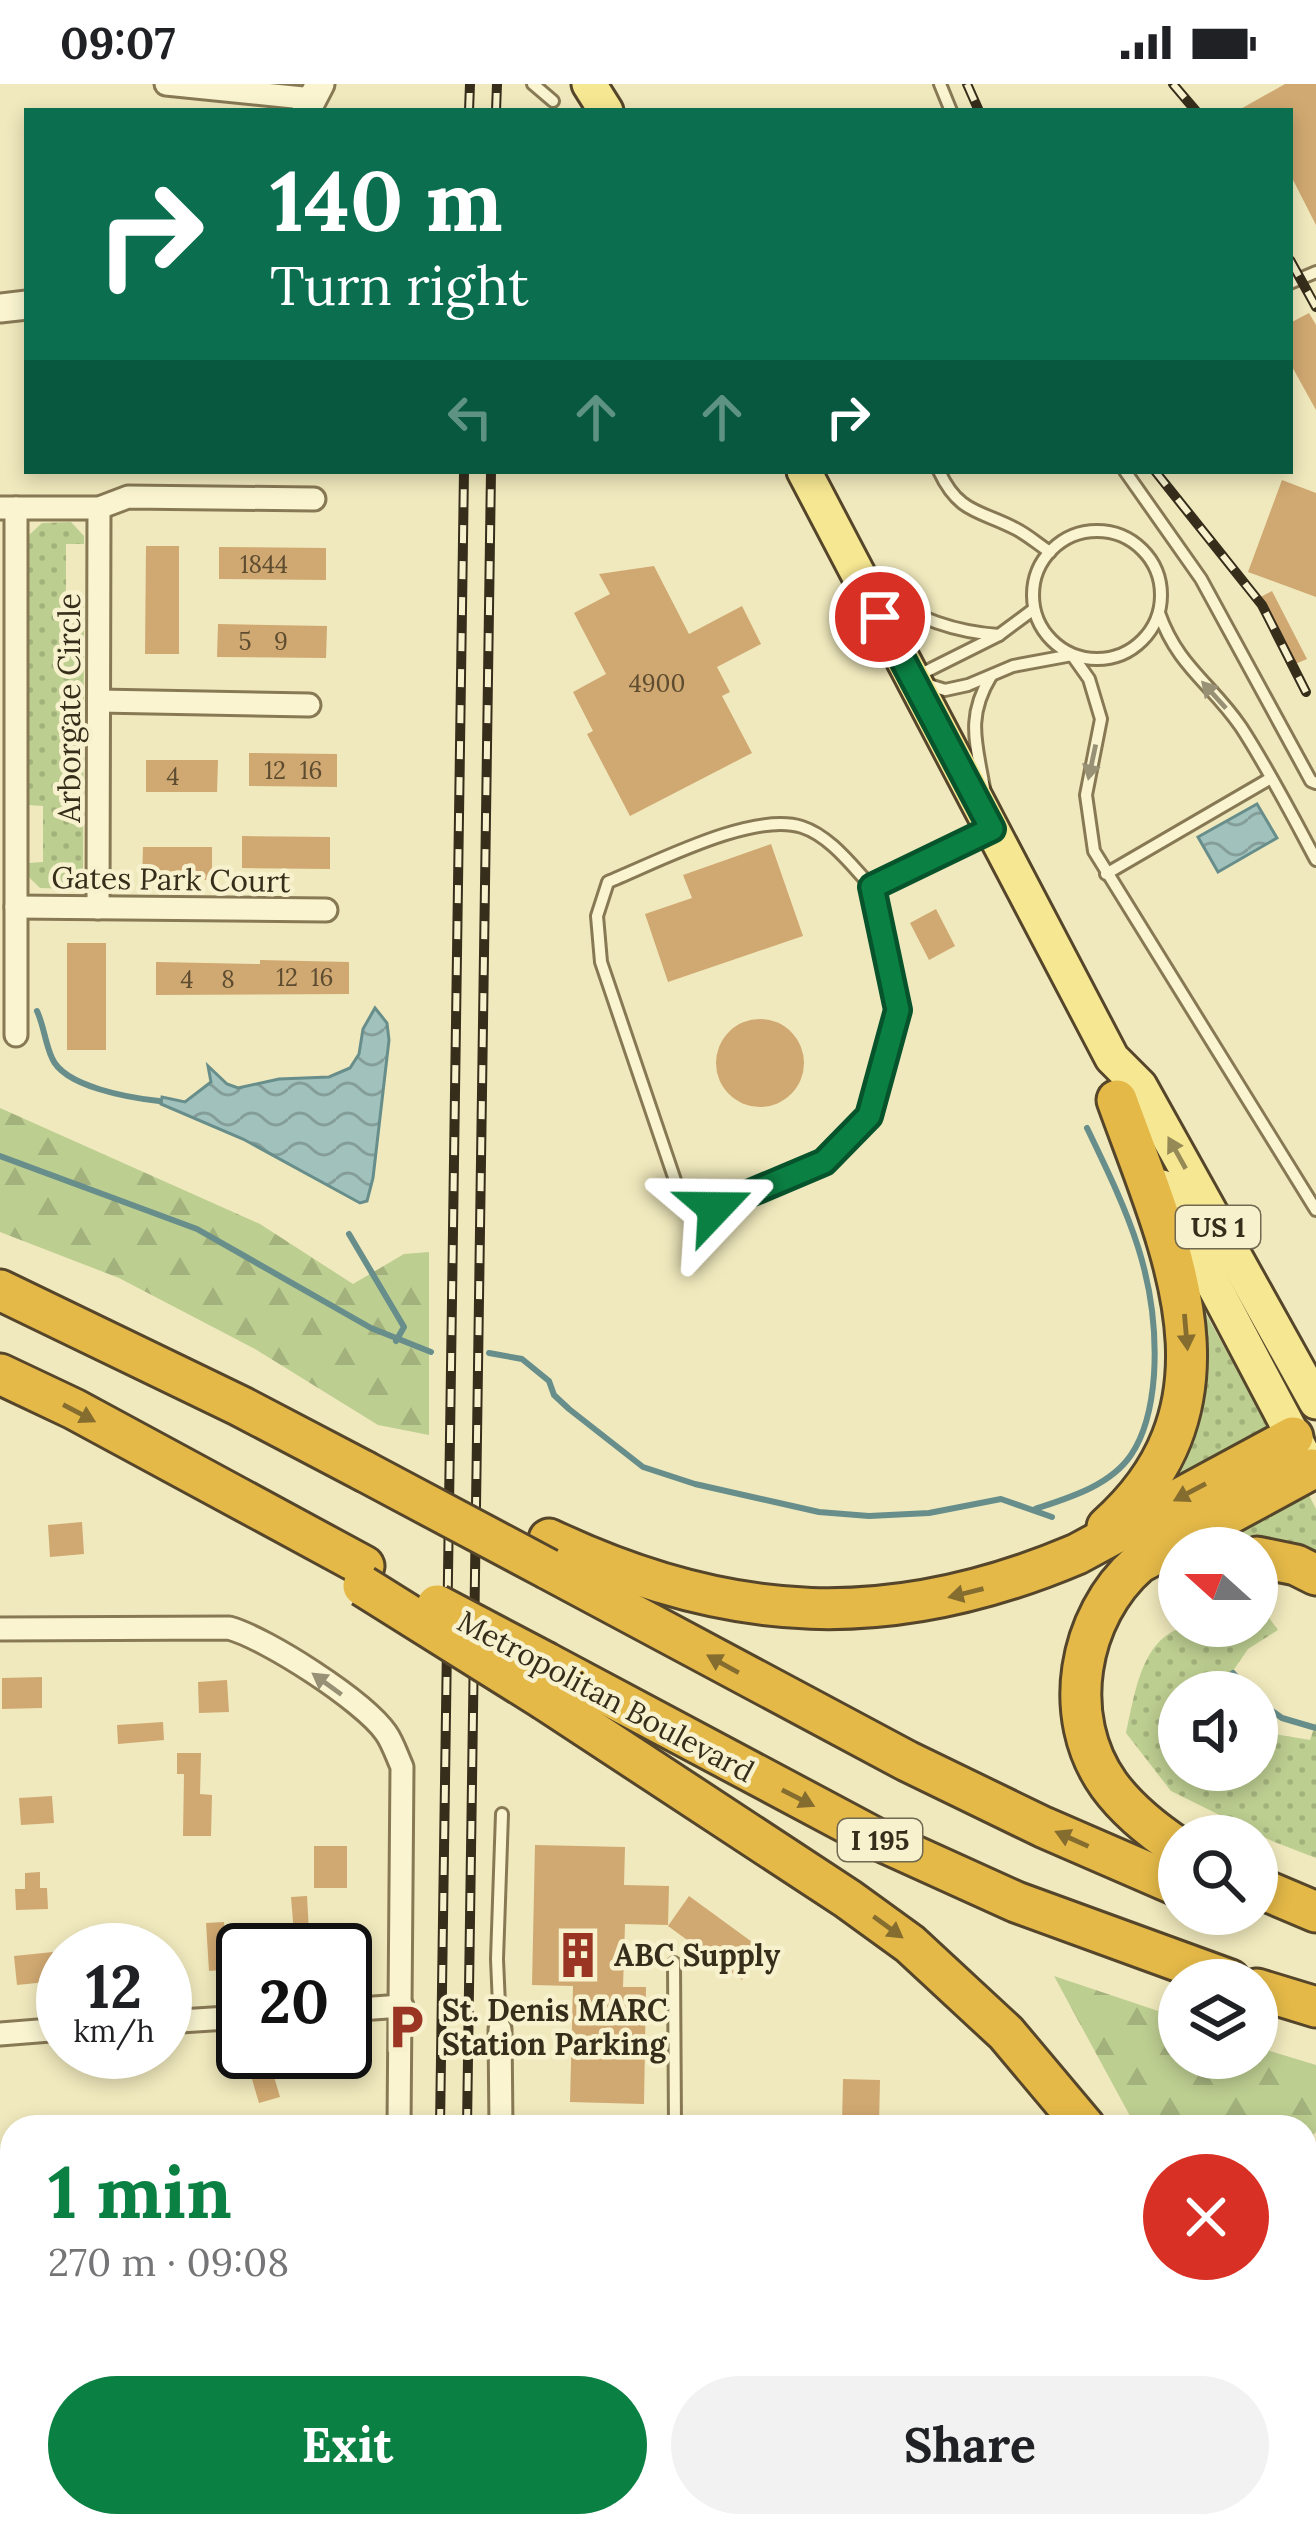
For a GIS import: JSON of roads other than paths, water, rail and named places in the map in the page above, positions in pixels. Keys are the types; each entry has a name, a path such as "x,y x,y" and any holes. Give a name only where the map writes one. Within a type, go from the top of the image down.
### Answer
{"highway":[{"path":"1076,1554 1125,1511 1150,1478 1181,1413 1187,1377 1189,1341 1171,1250 1117,1100"},
{"path":"0,1278 118,1324 549,1554 907,1761 1158,1877"},
{"path":"0,1290 240,1406 364,1458"},
{"name":"Metropolitan Boulevard","path":"0,1374 157,1455 546,1682 1016,1902 1172,1959"},
{"path":"549,1554 668,1588 769,1607 824,1610 948,1598 1076,1554 1311,1455"},
{"path":"1158,1832 1127,1808 1106,1781 1084,1724 1079,1690 1086,1650 1104,1601 1117,1581 1139,1563 1311,1455"},
{"path":"1278,1561 1316,1575"},
{"path":"1086,1650 1135,1596 1158,1581"},
{"path":"546,1682 910,1944 1006,2033 1075,2115"},
{"path":"1278,1896 1316,1912"},
{"path":"1278,1920 1316,1932"},
{"path":"1278,1995 1316,2007"}],"main road":[{"name":"US 1","path":"806,474 1112,1058 1140,1086 1316,1402"},
{"name":"US 1","path":"1112,1058 1117,1100 1311,1455"}],"street":[{"path":"166,84 313,98"},
{"path":"16,1036 16,907 8,780 8,508 99,508 128,497 314,499"},
{"name":"Arborgate Circle","path":"98,908 99,508"},
{"path":"99,701 309,705"},
{"name":"Gates Park Court","path":"16,907 326,910"},
{"path":"0,1629 229,1628 273,1645 372,1717 388,1734 402,1767 400,2115"},
{"path":"372,2008 402,2006"},
{"path":"500,2029 502,2115"},
{"path":"0,2034 36,2032"}],"lane":[{"path":"533,84 553,101"},
{"path":"941,474 957,500 972,513 1015,528 1050,552"},
{"path":"1127,474 1201,580 1316,783"},
{"path":"1085,532 1126,538 1144,551 1156,569 1161,591 1159,613 1150,633 1114,658 1092,660 1055,644 1034,609 1033,589 1050,552 1085,532"},
{"path":"864,586 939,625 1000,634"},
{"path":"912,679 1000,634 1034,609"},
{"path":"1159,613 1168,640 1184,664 1239,724 1316,860"},
{"path":"912,679 945,690 1013,666 1072,655"},
{"path":"1072,655 1099,702 1101,719 1086,795 1094,851 1316,1210"},
{"path":"872,887 992,829 973,719 976,700 991,676"},
{"path":"1106,874 1271,778"},
{"path":"798,825 841,854 872,887 898,1010 869,1116 824,1162 715,1208 695,1206 680,1195 601,962 597,916 608,882 738,829 798,825"},
{"path":"500,2029 497,1959 502,1814"},
{"path":"674,1963 675,2115"}],"water":[{"path":"1257,804 1277,838 1218,872 1198,837"},
{"path":"375,1008 387,1023 389,1040 367,1201 360,1203 243,1139 161,1104 162,1097 185,1102 211,1082 208,1066 238,1088 279,1079 329,1077 350,1068"}],"waterway":[{"path":"37,1011 52,1058 70,1077 100,1089 159,1101"},
{"path":"1035,1509 1088,1490 1122,1466 1141,1437 1152,1396 1155,1340 1146,1277 1128,1218 1087,1128"},
{"path":"0,1156 197,1229 371,1328 431,1352"},
{"path":"349,1234 404,1327 396,1341"},
{"path":"489,1353 522,1359 549,1381 554,1395 569,1409 643,1467 695,1484 819,1512 929,1513 1001,1499 1052,1517"},
{"path":"1278,1715 1316,1728"}],"railway":[{"path":"469,108 470,84"},
{"path":"496,108 497,84"},
{"path":"967,84 978,108"},
{"path":"1173,84 1193,108"},
{"path":"1293,265 1316,307"},
{"path":"440,2115 464,474"},
{"path":"467,2115 491,474"},
{"path":"1157,474 1262,605 1306,692"}],"place":[{"name":"ABC Supply","path":"578,1955"},
{"name":"St. Denis MARC Station Parking","path":"406,2027"}]}
